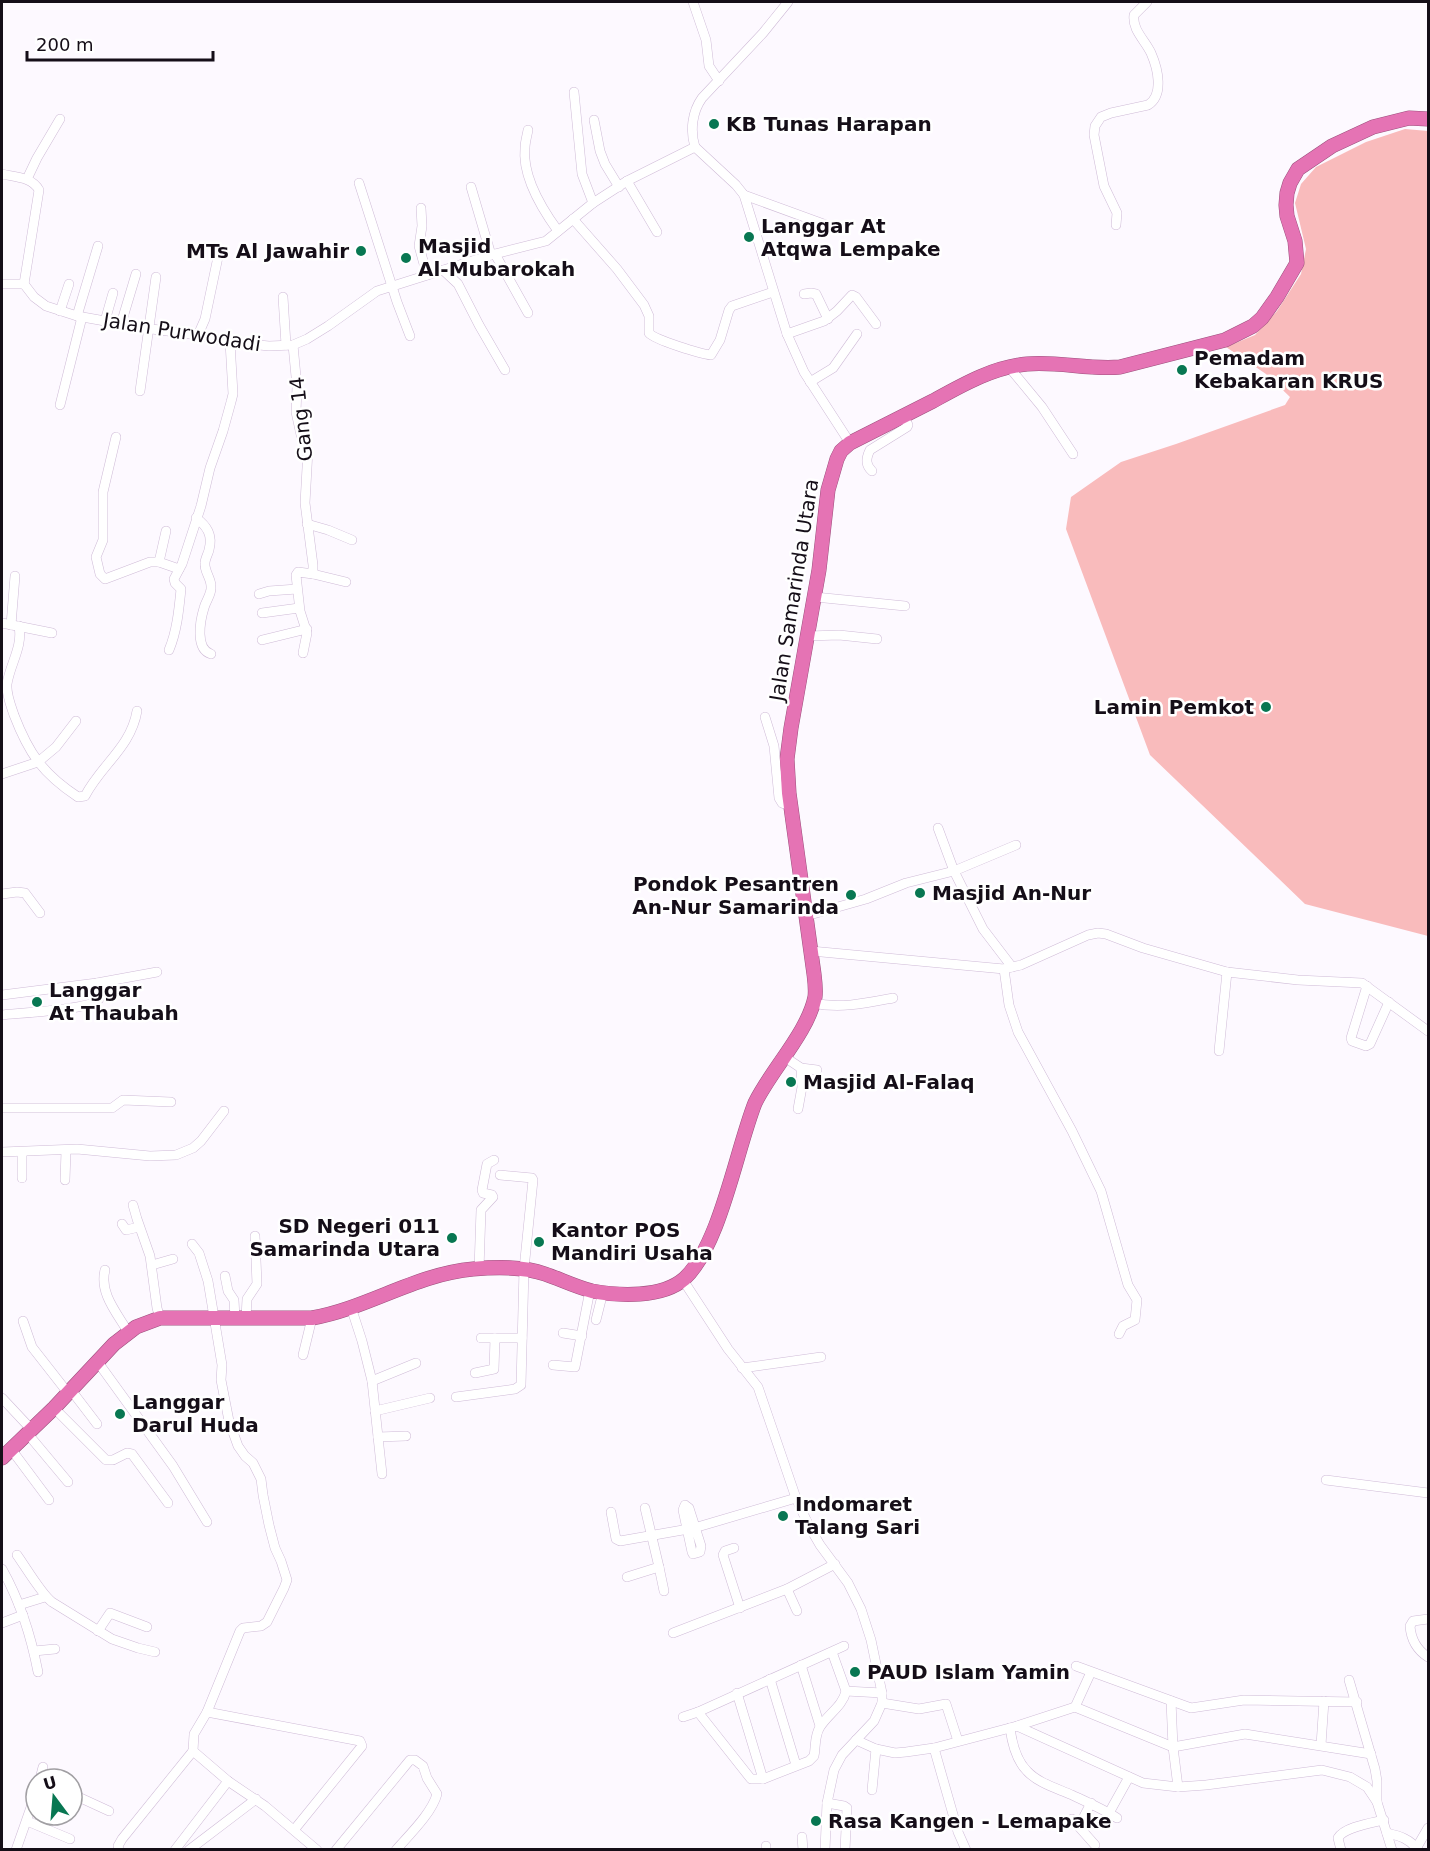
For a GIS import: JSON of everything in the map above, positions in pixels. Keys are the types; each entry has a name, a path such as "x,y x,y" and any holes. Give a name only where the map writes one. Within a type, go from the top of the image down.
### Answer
{"highway":[{"path":"850,443 966,383 1009,367 1052,364 1120,367 1225,340 1244,331 1262,318 1297,263 1295,241 1286,205 1290,183 1298,169 1332,146 1373,128 1409,118 1428,119"},
{"name":"Jalan Samarinda Utara","path":"683,1280 705,1249 719,1216 761,1089 809,1018 816,988 790,806 787,759 815,597 828,490 837,459 841,451 850,443"},
{"path":"5,1453 54,1408 97,1361 128,1332 160,1318 312,1318 351,1307 418,1281 479,1269 524,1269 597,1291 650,1293 660,1291 683,1280"}],"street":[{"path":"693,2 706,40 710,66 719,81"},
{"path":"788,2 764,33 702,98 695,109 693,137 695,147 736,184 744,195 787,334 810,382 850,443"},
{"path":"1116,225 1117,213 1104,186 1094,130 1098,121 1106,114 1148,105 1158,95 1153,57 1134,24 1134,15 1147,2"},
{"path":"574,92 582,174 593,203"},
{"path":"27,179 60,119"},
{"path":"594,120 600,151 619,187"},
{"path":"528,130 525,153 527,173 541,204 558,231"},
{"name":"Jalan Purwodadi","path":"24,284 34,297 46,306 80,316 230,342 269,346 290,345 307,339 371,294 392,285 493,254 542,242 593,203 627,181 695,147"},
{"path":"2,174 27,179 37,186 39,194 24,284 2,284"},
{"path":"627,181 657,232"},
{"path":"359,183 410,336"},
{"path":"471,187 493,254 528,313"},
{"path":"744,195 840,230"},
{"path":"421,208 422,226 419,246 427,275"},
{"path":"573,219 617,269 644,306 650,316 649,333 655,338 711,355 720,340 731,308 773,292"},
{"path":"60,405 98,246"},
{"path":"198,335 205,319 218,257"},
{"path":"443,270 458,284 505,370"},
{"path":"121,324 136,274"},
{"path":"140,391 156,277"},
{"path":"60,311 69,284"},
{"path":"105,321 113,293"},
{"path":"804,294 816,294 828,319"},
{"path":"787,334 828,319 852,295 856,297 876,324"},
{"name":"Gang 14","path":"283,297 297,387 296,412 301,435 308,450 305,495 313,574"},
{"path":"810,382 833,368 857,334"},
{"path":"169,650 173,640 181,587 174,581 205,493 210,468 233,394 230,342"},
{"path":"1009,367 1042,407 1073,454"},
{"path":"872,471 867,465 867,455 870,450 907,427 903,416"},
{"path":"116,437 103,492 103,540 96,557 100,574 105,579 150,562 159,562 179,569"},
{"path":"196,518 209,531 210,539 205,562 212,587 200,626 203,649 211,654"},
{"path":"307,524 352,540"},
{"path":"159,562 166,531"},
{"path":"303,653 307,629 299,608 297,572 346,582"},
{"path":"15,576 11,625 20,640 7,686 13,711 30,750 38,762 57,783 78,797 85,796 98,775 124,745 135,723 137,711"},
{"path":"260,594 297,589"},
{"path":"815,597 905,606"},
{"path":"262,613 299,608"},
{"path":"11,625 52,633"},
{"path":"262,640 307,629"},
{"path":"808,636 839,635 877,639"},
{"path":"2,715 13,711"},
{"path":"765,717 774,746 779,798 782,803 790,806"},
{"path":"2,774 38,762 56,747 76,721"},
{"path":"938,828 954,871 982,929 1008,968 1009,1005 1018,1032 1072,1131 1101,1191 1128,1284 1137,1300 1137,1317 1124,1326 1119,1334"},
{"path":"806,916 866,899 906,883 954,871 1016,845"},
{"path":"2,894 25,893 40,913"},
{"path":"811,951 1008,968 1092,933 1106,934 1143,948 1227,972 1298,980 1354,981 1367,986 1428,1031"},
{"path":"2,995 97,983 157,972"},
{"path":"1219,1051 1227,972"},
{"path":"2,1015 64,1009 96,1003 99,999 97,983"},
{"path":"1367,986 1352,1041 1366,1046 1370,1044 1389,1002"},
{"path":"813,1003 838,1006 893,998"},
{"path":"783,1056 801,1068 818,1070"},
{"path":"798,1109 802,1087 801,1068"},
{"path":"2,1108 112,1108 123,1100 171,1102"},
{"path":"2,1152 92,1150 165,1156 184,1153 201,1141 224,1111"},
{"path":"65,1180 66,1151"},
{"path":"22,1152 22,1178"},
{"path":"479,1269 481,1210 493,1197 483,1193 483,1185 487,1164 494,1160"},
{"path":"456,1397 519,1388 521,1382 524,1269 533,1179 500,1175"},
{"path":"134,1205 152,1264 160,1318"},
{"path":"122,1224 126,1230 139,1227"},
{"path":"241,1318 247,1299 257,1284 255,1236"},
{"path":"119,1850 118,1846 122,1839 193,1752 194,1734 207,1712 240,1631 243,1628 261,1626 267,1622 287,1580 275,1548 262,1495 261,1479 253,1464 238,1446 229,1421 221,1380 222,1365 208,1281 202,1260 192,1244"},
{"path":"152,1264 173,1259"},
{"path":"105,1270 103,1279 105,1289 128,1332"},
{"path":"225,1276 228,1291 241,1318"},
{"path":"683,1280 761,1393 795,1498 820,1545 848,1583 861,1609 871,1640 882,1698 874,1721 838,1762 834,1770 827,1803 825,1850"},
{"path":"596,1320 597,1291"},
{"path":"553,1365 575,1372 582,1336 597,1291"},
{"path":"351,1307 372,1381 382,1474"},
{"path":"303,1355 312,1318"},
{"path":"23,1321 35,1352 97,1424"},
{"path":"563,1333 582,1336"},
{"path":"481,1338 522,1338"},
{"path":"475,1373 494,1369 495,1338"},
{"path":"742,1368 820,1357"},
{"path":"97,1361 173,1466 207,1522"},
{"path":"372,1381 416,1363"},
{"path":"2,1398 68,1482"},
{"path":"375,1411 430,1398"},
{"path":"54,1408 106,1460 113,1460 127,1453 132,1455 168,1503"},
{"path":"378,1437 406,1436"},
{"path":"5,1453 49,1500"},
{"path":"1326,1480 1428,1493"},
{"path":"611,1512 618,1541 691,1529 795,1498"},
{"path":"645,1508 664,1591"},
{"path":"734,1548 725,1551 723,1555 740,1608"},
{"path":"17,1555 45,1597 112,1639 154,1652"},
{"path":"673,1633 786,1589 835,1564"},
{"path":"627,1576 659,1567"},
{"path":"2,1569 21,1610 34,1650 38,1672"},
{"path":"786,1589 797,1611"},
{"path":"2,1623 45,1597"},
{"path":"98,1631 110,1613 147,1628"},
{"path":"1428,1619 1413,1622 1410,1626 1414,1642 1428,1658"},
{"path":"683,1717 844,1646"},
{"path":"34,1650 55,1649"},
{"path":"698,1712 750,1778 763,1779 809,1761 814,1756 820,1726 839,1706 846,1691 831,1652"},
{"path":"801,1665 820,1726"},
{"path":"1076,1666 1191,1708 1244,1700 1357,1702"},
{"path":"1075,1707 1091,1672"},
{"path":"770,1679 796,1765"},
{"path":"1349,1680 1371,1754 1377,1781 1377,1802"},
{"path":"846,1691 919,1708 946,1704 958,1741"},
{"path":"738,1694 763,1779"},
{"path":"1171,1701 1178,1787"},
{"path":"1321,1745 1324,1701"},
{"path":"856,1740 876,1749 906,1752 934,1748 1013,1727 1075,1707 1173,1747 1245,1734 1371,1754"},
{"path":"207,1712 360,1741 362,1746 294,1830"},
{"path":"1013,1727 1147,1784 1178,1787 1206,1785 1318,1770 1347,1776 1361,1782 1370,1790 1384,1820 1392,1850"},
{"path":"1013,1727 1013,1743 1018,1757 1030,1774 1113,1816 1129,1777"},
{"path":"934,1748 958,1832 966,1850"},
{"path":"872,1790 876,1749"},
{"path":"193,1752 228,1781 256,1799 317,1850"},
{"path":"336,1850 410,1760 415,1760 423,1767 437,1794 435,1801 412,1833 396,1850"},
{"path":"175,1850 228,1781"},
{"path":"189,1850 256,1799"},
{"path":"84,1800 109,1812"},
{"path":"827,1803 847,1808 845,1850"},
{"path":"1090,1803 1076,1823 1095,1845"},
{"path":"1341,1850 1338,1838 1340,1834 1356,1827 1384,1820"},
{"path":"16,1850 25,1827"},
{"path":"41,1827 70,1839"},
{"path":"1387,1833 1404,1838 1418,1848 1428,1828"},
{"path":"802,1837 802,1850"}],"shaded area":[{"path":"1405,129 1428,131 1428,936 1305,904 1150,755 1066,529 1071,497 1121,462 1285,405 1290,397 1266,374 1226,347 1255,335 1277,311 1301,274 1306,249 1295,203 1301,184 1316,167 1366,142"}],"place":[{"name":"KB Tunas Harapan","path":"714,124"},
{"name":"Langgar At Atqwa Lempake","path":"749,237"},
{"name":"MTs Al Jawahir","path":"361,251"},
{"name":"Masjid Al-Mubarokah","path":"406,258"},
{"name":"Pemadam Kebakaran KRUS","path":"1182,370"},
{"name":"Lamin Pemkot","path":"1266,707"},
{"name":"Masjid An-Nur","path":"920,893"},
{"name":"Pondok Pesantren An-Nur Samarinda","path":"851,895"},
{"name":"Langgar At Thaubah","path":"37,1002"},
{"name":"Masjid Al-Falaq","path":"791,1082"},
{"name":"SD Negeri 011 Samarinda Utara","path":"452,1238"},
{"name":"Kantor POS Mandiri Usaha","path":"539,1242"},
{"name":"Langgar Darul Huda","path":"120,1414"},
{"name":"Indomaret Talang Sari","path":"783,1516"},
{"name":"PAUD Islam Yamin","path":"855,1672"},
{"name":"Rasa Kangen - Lemapake","path":"816,1821"}]}
